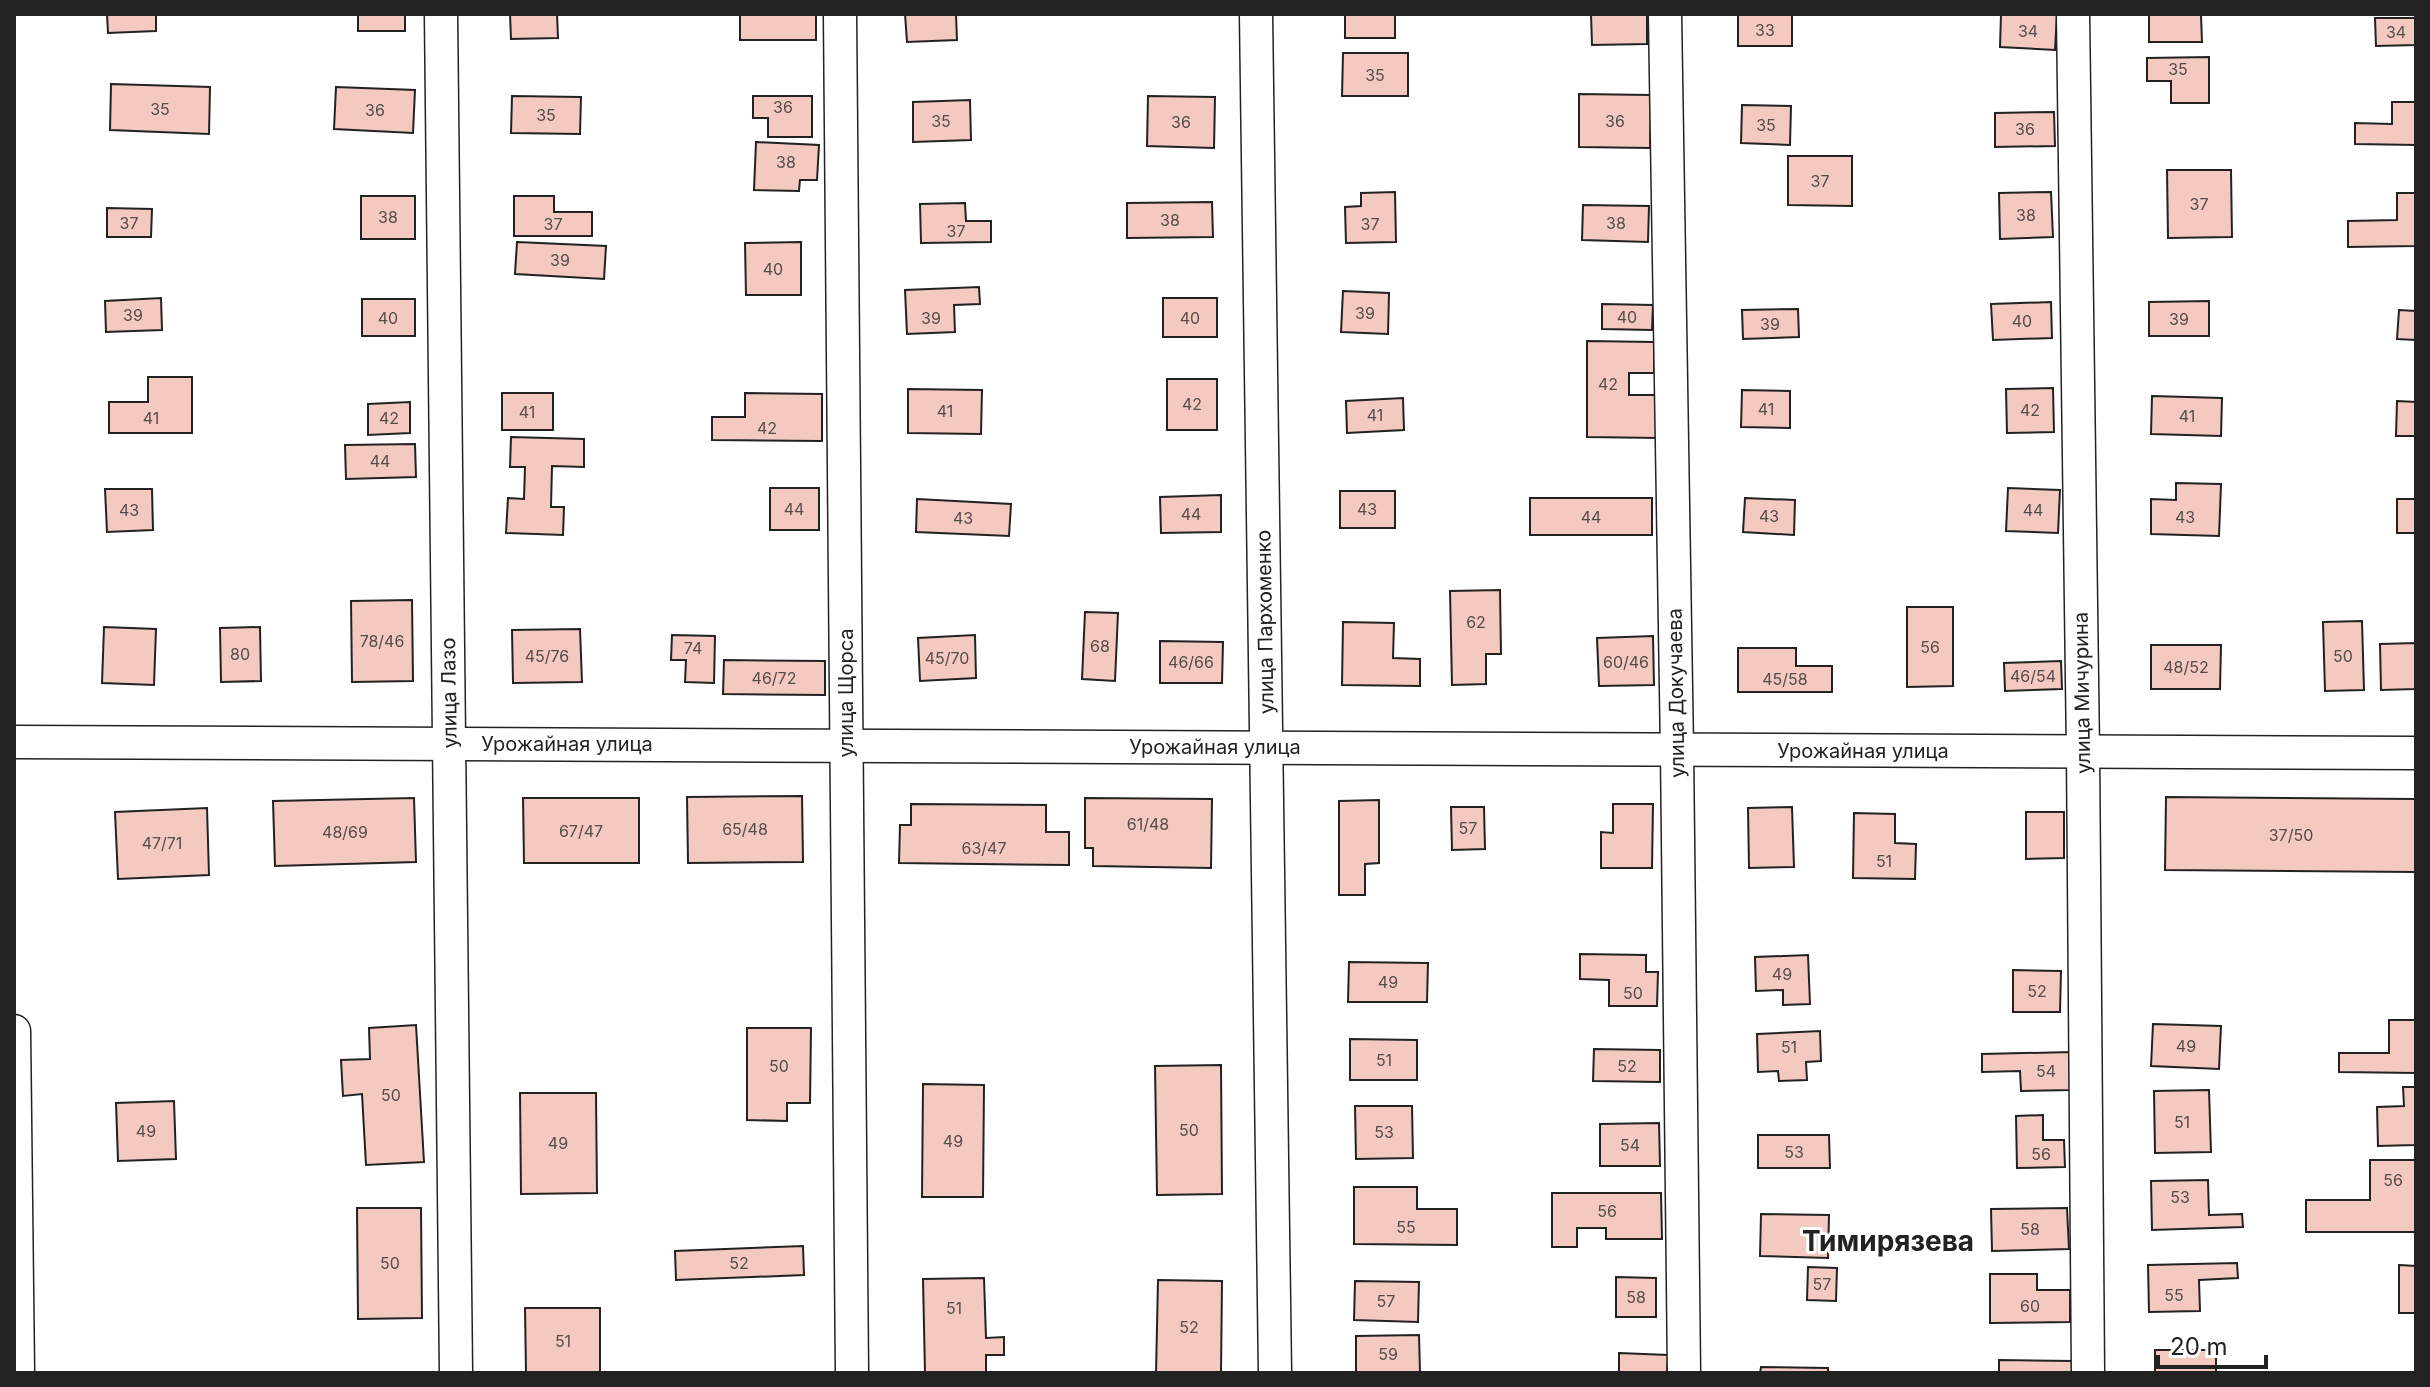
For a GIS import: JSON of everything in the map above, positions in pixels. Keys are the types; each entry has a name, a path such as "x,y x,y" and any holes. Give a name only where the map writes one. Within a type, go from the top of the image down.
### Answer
{"street":[{"name":"улица Лазо","path":"441,14 456,1373"},
{"name":"улица Щорса","path":"840,14 852,1373"},
{"name":"улица Пархоменко","path":"1256,14 1275,1373"},
{"name":"улица Докучаева","path":"1665,14 1684,1373"},
{"name":"улица Мичурина","path":"2073,14 2088,1373"},
{"name":"Урожайная улица","path":"14,742 2416,753"},
{"path":"14,1031 18,1373"}],"building":[{"path":"107,14 156,14 156,31 108,33"},
{"path":"358,14 405,14 405,31 358,31"},
{"path":"510,14 557,14 558,38 511,39"},
{"path":"816,14 816,40 740,40 740,15"},
{"path":"905,14 956,14 957,40 907,42"},
{"path":"1345,14 1395,14 1395,38 1345,38"},
{"path":"1591,14 1647,14 1647,44 1592,45"},
{"path":"1738,14 1792,14 1792,46 1738,46"},
{"path":"2001,14 2057,14 2055,50 2000,47"},
{"path":"2149,15 2201,15 2202,42 2149,42"},
{"path":"2375,18 2416,18 2416,45 2376,46"},
{"path":"1343,53 1408,53 1408,96 1342,96"},
{"path":"2209,57 2209,103 2171,103 2171,81 2147,81 2147,58"},
{"path":"111,84 210,87 209,134 110,130"},
{"path":"336,87 415,90 413,133 334,129"},
{"path":"1579,94 1651,95 1650,148 1579,147"},
{"path":"512,96 581,97 580,134 511,133"},
{"path":"753,96 812,96 812,137 768,137 768,118 753,118"},
{"path":"1148,96 1215,97 1214,148 1147,146"},
{"path":"970,100 971,140 913,142 913,102"},
{"path":"2392,102 2416,102 2416,145 2355,144 2355,123 2392,124"},
{"path":"1742,105 1791,106 1790,145 1741,143"},
{"path":"2054,112 2055,146 1995,147 1995,113"},
{"path":"756,142 819,145 817,180 800,180 799,191 754,190"},
{"path":"1788,156 1852,156 1852,206 1788,205"},
{"path":"2167,170 2231,170 2232,237 2168,238"},
{"path":"1395,192 1396,242 1346,243 1345,207 1361,206 1361,193"},
{"path":"2051,192 2053,237 2000,239 1999,193"},
{"path":"2397,193 2416,193 2416,246 2348,247 2348,221 2397,220"},
{"path":"361,196 415,196 415,239 361,239"},
{"path":"514,196 554,196 554,212 592,212 592,236 514,236"},
{"path":"1212,202 1213,237 1127,238 1127,203"},
{"path":"965,203 966,221 991,221 991,242 921,243 920,204"},
{"path":"1583,205 1649,206 1648,242 1582,240"},
{"path":"107,208 152,209 151,237 107,237"},
{"path":"517,242 606,246 604,279 515,274"},
{"path":"801,242 801,295 746,295 745,243"},
{"path":"979,287 980,304 954,305 955,332 907,334 905,290"},
{"path":"1343,291 1389,293 1388,334 1341,332"},
{"path":"161,298 162,330 106,332 105,301"},
{"path":"1163,298 1217,298 1217,337 1163,337"},
{"path":"362,299 415,299 415,336 362,336"},
{"path":"2209,301 2209,336 2149,336 2149,302"},
{"path":"2051,302 2052,338 1993,340 1991,304"},
{"path":"1602,304 1653,305 1652,330 1602,329"},
{"path":"1798,309 1799,337 1743,339 1742,310"},
{"path":"2399,310 2416,311 2416,340 2397,339"},
{"path":"1587,341 1654,342 1654,373 1629,373 1629,395 1658,395 1658,438 1587,437"},
{"path":"148,377 192,377 192,433 109,433 109,402 148,402"},
{"path":"1167,379 1217,379 1217,430 1167,430"},
{"path":"2053,388 2054,432 2007,433 2006,389"},
{"path":"908,389 982,390 981,434 908,433"},
{"path":"1742,390 1790,391 1790,428 1741,427"},
{"path":"502,393 553,393 553,430 502,430"},
{"path":"745,393 822,394 822,441 712,440 712,417 745,417"},
{"path":"2152,396 2222,398 2221,436 2151,434"},
{"path":"1403,398 1404,430 1347,433 1346,401"},
{"path":"2397,401 2416,402 2416,436 2396,436"},
{"path":"410,402 410,433 368,435 368,404"},
{"path":"511,437 584,439 584,467 552,466 551,507 564,507 563,535 506,533 508,498 524,499 525,467 510,467"},
{"path":"415,444 416,477 346,479 345,445"},
{"path":"2176,483 2221,484 2219,536 2151,534 2151,499 2176,500"},
{"path":"770,488 819,488 819,530 770,530"},
{"path":"2008,488 2060,490 2058,533 2006,531"},
{"path":"105,489 152,489 153,530 107,532"},
{"path":"1340,491 1395,491 1395,528 1340,528"},
{"path":"1221,495 1221,532 1161,533 1160,497"},
{"path":"1530,498 1652,498 1652,535 1530,535"},
{"path":"1745,498 1795,500 1794,535 1743,532"},
{"path":"917,499 1011,504 1009,536 916,532"},
{"path":"2397,499 2416,499 2416,533 2397,533"},
{"path":"1500,590 1501,654 1486,654 1486,684 1452,685 1450,591"},
{"path":"412,600 413,681 352,682 351,601"},
{"path":"1907,607 1953,607 1953,686 1907,687"},
{"path":"1085,612 1118,613 1115,681 1082,679"},
{"path":"2362,621 2364,690 2325,691 2323,622"},
{"path":"1343,622 1394,623 1393,658 1420,659 1420,686 1342,685"},
{"path":"104,627 156,629 154,685 102,683"},
{"path":"260,627 261,681 221,682 220,628"},
{"path":"580,629 582,682 513,683 512,630"},
{"path":"672,635 715,636 714,683 685,682 686,660 671,660"},
{"path":"975,635 976,678 920,681 918,638"},
{"path":"1653,636 1654,685 1599,686 1597,638"},
{"path":"1160,641 1223,642 1222,683 1160,683"},
{"path":"2416,643 2416,689 2381,690 2380,644"},
{"path":"2151,645 2221,645 2220,689 2151,689"},
{"path":"1738,648 1796,648 1796,666 1832,666 1832,692 1738,692"},
{"path":"724,660 825,661 825,695 723,694"},
{"path":"2061,661 2062,689 2005,691 2004,663"},
{"path":"802,796 803,862 688,863 687,797"},
{"path":"2166,797 2416,799 2416,872 2165,870"},
{"path":"414,798 416,862 275,866 273,801"},
{"path":"523,798 639,798 639,863 524,863"},
{"path":"1085,798 1212,799 1211,868 1093,866 1093,848 1085,848"},
{"path":"1379,800 1379,863 1365,864 1365,895 1339,895 1339,801"},
{"path":"911,804 1046,805 1046,832 1069,832 1069,865 899,863 900,825 911,825"},
{"path":"1613,804 1653,804 1652,868 1601,868 1601,832 1613,833"},
{"path":"1451,807 1484,807 1485,849 1452,850"},
{"path":"1792,807 1794,867 1749,868 1748,808"},
{"path":"207,808 209,875 118,879 115,812"},
{"path":"2026,812 2064,812 2064,858 2026,859"},
{"path":"1854,813 1895,814 1895,843 1916,844 1915,879 1853,878"},
{"path":"1580,954 1646,955 1646,972 1658,972 1657,1006 1609,1006 1609,980 1580,979"},
{"path":"1808,955 1810,1004 1783,1005 1783,990 1756,991 1755,957"},
{"path":"1349,962 1428,963 1427,1002 1348,1002"},
{"path":"2013,970 2061,971 2060,1012 2013,1012"},
{"path":"2389,1020 2416,1020 2416,1073 2339,1072 2339,1053 2389,1053"},
{"path":"2153,1024 2221,1026 2219,1069 2151,1066"},
{"path":"416,1025 424,1162 366,1165 362,1094 343,1096 341,1060 370,1059 369,1028"},
{"path":"747,1028 811,1028 810,1103 787,1103 787,1121 747,1120"},
{"path":"1820,1031 1821,1061 1806,1062 1807,1080 1779,1081 1778,1071 1758,1072 1757,1034"},
{"path":"1350,1039 1417,1040 1417,1080 1350,1080"},
{"path":"1594,1049 1660,1050 1660,1082 1593,1081"},
{"path":"2071,1052 2071,1090 2021,1091 2020,1071 1982,1072 1982,1054"},
{"path":"1221,1065 1222,1194 1157,1195 1155,1066"},
{"path":"923,1084 984,1085 983,1197 922,1197"},
{"path":"2403,1087 2416,1087 2416,1145 2378,1146 2377,1107 2404,1106"},
{"path":"2209,1090 2211,1152 2155,1153 2154,1091"},
{"path":"520,1093 596,1093 597,1193 521,1194"},
{"path":"174,1101 176,1159 118,1161 116,1103"},
{"path":"1355,1106 1412,1106 1413,1158 1356,1159"},
{"path":"2043,1115 2043,1140 2064,1140 2065,1167 2017,1168 2016,1116"},
{"path":"1659,1123 1660,1166 1600,1166 1600,1124"},
{"path":"1758,1135 1829,1135 1830,1168 1758,1168"},
{"path":"2370,1160 2416,1160 2416,1232 2306,1232 2306,1200 2370,1200"},
{"path":"2208,1180 2209,1215 2242,1214 2243,1227 2152,1230 2151,1181"},
{"path":"1354,1187 1417,1187 1417,1209 1457,1209 1457,1245 1354,1244"},
{"path":"1552,1193 1661,1193 1662,1239 1606,1239 1606,1228 1577,1228 1577,1247 1552,1247"},
{"path":"357,1208 421,1208 422,1318 358,1319"},
{"path":"2067,1208 2069,1249 1992,1251 1991,1209"},
{"path":"1761,1214 1829,1215 1828,1258 1760,1256"},
{"path":"803,1246 804,1275 676,1280 675,1251"},
{"path":"2237,1263 2238,1278 2199,1280 2200,1311 2149,1312 2148,1265"},
{"path":"2399,1265 2416,1266 2416,1313 2399,1313"},
{"path":"1808,1267 1837,1268 1836,1301 1807,1300"},
{"path":"1990,1274 2037,1274 2037,1290 2070,1290 2070,1322 1990,1323"},
{"path":"1616,1277 1656,1278 1656,1317 1616,1317"},
{"path":"984,1278 986,1338 1004,1337 1004,1355 986,1355 986,1373 925,1373 923,1279"},
{"path":"1158,1280 1222,1281 1221,1373 1156,1373"},
{"path":"1355,1281 1419,1282 1418,1322 1354,1320"},
{"path":"525,1308 600,1308 600,1373 526,1373"},
{"path":"1419,1335 1420,1373 1356,1373 1356,1336"},
{"path":"2155,1350 2216,1350 2216,1373 2155,1373"},
{"path":"1619,1353 1668,1355 1667,1373 1619,1373"},
{"path":"1999,1360 2073,1361 2073,1373 1999,1373"},
{"path":"1761,1367 1828,1368 1828,1373 1760,1373"}],"district":[{"name":"Тимирязева","path":"1888,1241"}]}
